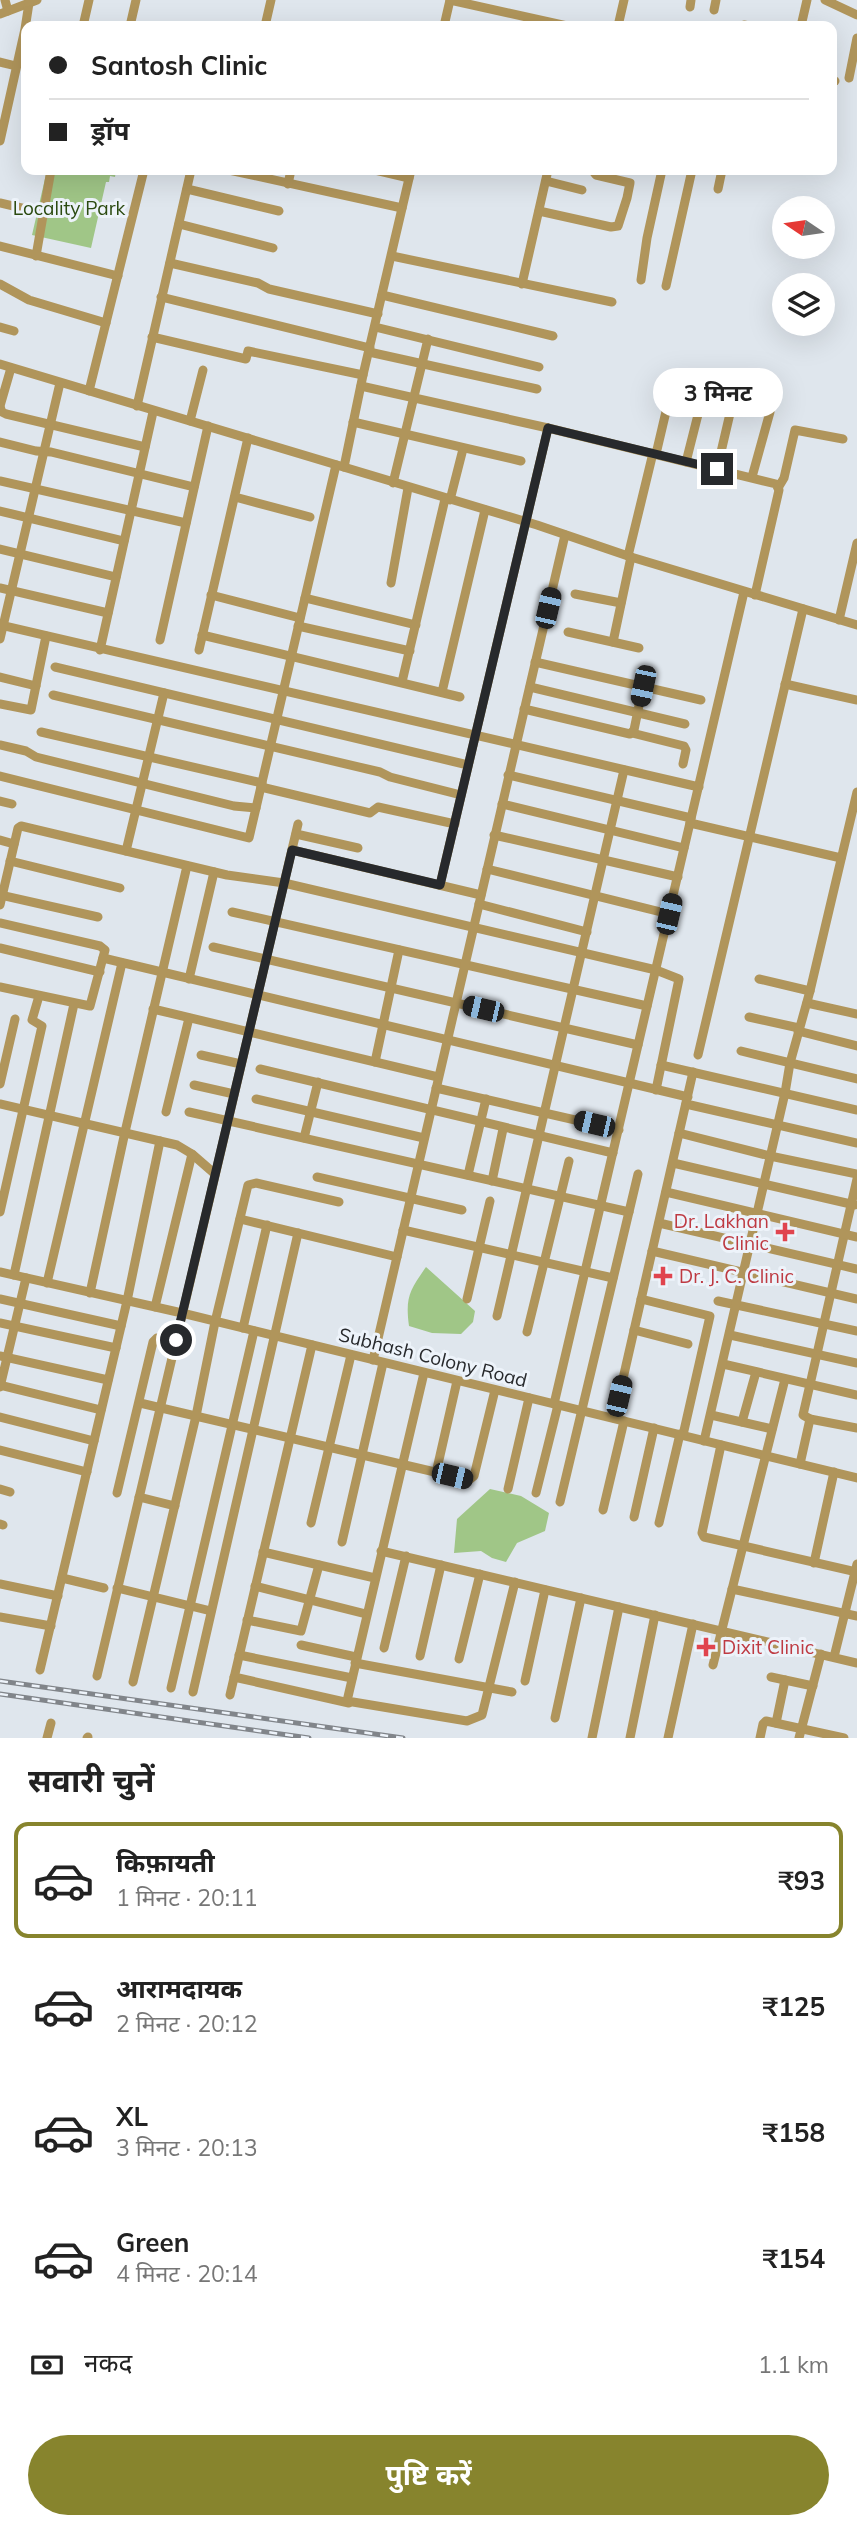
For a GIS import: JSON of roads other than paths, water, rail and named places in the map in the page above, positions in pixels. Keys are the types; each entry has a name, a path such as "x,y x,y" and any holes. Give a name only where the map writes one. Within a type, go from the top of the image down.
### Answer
{"street":[{"path":"5,0 4,12 33,1"},
{"path":"84,21 89,0"},
{"path":"131,21 136,0"},
{"path":"266,21 271,0"},
{"path":"445,21 450,0 545,21"},
{"path":"619,21 624,0"},
{"path":"802,21 807,0"},
{"path":"825,0 857,15"},
{"path":"28,21 33,1"},
{"path":"849,78 857,37"},
{"path":"0,141 21,47"},
{"path":"0,62 16,66"},
{"path":"36,256 50,175"},
{"path":"89,391 143,175"},
{"path":"136,406 190,175"},
{"path":"250,175 402,208"},
{"path":"288,184 291,175"},
{"path":"0,776 249,838 305,598 353,422 410,175"},
{"path":"522,284 547,175"},
{"path":"539,211 611,227 618,226 628,198 630,183 596,175"},
{"path":"641,280 661,175"},
{"path":"666,286 691,175"},
{"path":"718,189 721,175"},
{"path":"546,181 582,190"},
{"path":"187,189 279,211"},
{"path":"0,203 43,213"},
{"path":"179,224 273,248"},
{"path":"0,246 118,276"},
{"path":"392,257 612,302"},
{"path":"170,263 378,314"},
{"path":"0,284 29,300 106,323"},
{"path":"382,295 553,336"},
{"path":"161,297 422,364 537,389"},
{"path":"0,327 14,331"},
{"path":"375,327 539,367"},
{"path":"152,337 246,359 248,351 363,376"},
{"path":"393,483 428,340"},
{"path":"0,364 857,625"},
{"path":"11,368 0,406 2,412 145,447"},
{"path":"190,421 203,370"},
{"path":"0,639 60,383"},
{"path":"361,386 752,477 776,484 778,488"},
{"path":"613,642 629,557 672,386"},
{"path":"686,462 705,387"},
{"path":"717,469 732,405"},
{"path":"100,650 153,412"},
{"path":"752,477 770,412"},
{"path":"353,422 521,461"},
{"path":"160,640 208,426"},
{"path":"440,885 548,428"},
{"path":"755,595 778,488 784,478 795,430 843,439"},
{"path":"199,650 248,438"},
{"path":"0,442 194,488"},
{"path":"402,682 463,449"},
{"path":"0,481 186,523"},
{"path":"391,583 408,488"},
{"path":"235,497 310,517"},
{"path":"442,692 485,510"},
{"path":"0,511 124,541"},
{"path":"342,1542 410,1198 565,535"},
{"path":"839,620 857,544"},
{"path":"0,548 116,577"},
{"path":"0,588 108,613"},
{"path":"536,1493 744,592"},
{"path":"575,594 621,603"},
{"path":"211,595 299,622 410,651"},
{"path":"305,598 415,625"},
{"path":"698,1055 803,609"},
{"path":"2,626 699,787"},
{"path":"568,632 639,648"},
{"path":"202,635 460,697"},
{"path":"0,704 32,710 46,636"},
{"path":"536,662 701,700"},
{"path":"55,667 468,765"},
{"path":"0,677 36,686"},
{"path":"785,684 857,700"},
{"path":"632,733 643,686"},
{"path":"530,687 685,724"},
{"path":"127,851 164,693"},
{"path":"53,695 380,772 461,795"},
{"path":"524,709 684,746 686,750 683,764"},
{"path":"41,732 370,813 378,807 454,824"},
{"path":"0,745 26,751 36,757 144,784 234,806 256,808"},
{"path":"497,1316 624,770"},
{"path":"508,775 841,858"},
{"path":"704,1441 790,1063 810,991 857,792"},
{"path":"0,801 12,804"},
{"path":"502,804 684,848"},
{"path":"99,917 1,898 4,873 19,826 214,872 284,883 656,970 679,979 656,1090"},
{"path":"97,1676 297,829 358,848"},
{"path":"495,835 678,877"},
{"path":"0,840 14,844"},
{"path":"292,850 440,885 480,900 587,932"},
{"path":"10,861 120,888"},
{"path":"90,1293 187,866"},
{"path":"487,869 669,914"},
{"path":"189,979 214,872"},
{"path":"232,912 648,1006"},
{"path":"0,923 103,947 100,972 90,1006 0,987"},
{"path":"213,947 638,1045"},
{"path":"0,948 100,972"},
{"path":"375,1062 399,950"},
{"path":"103,958 656,1090 778,1125 857,1143"},
{"path":"47,1283 122,963"},
{"path":"759,979 810,991"},
{"path":"0,1212 42,1026 32,1020 39,996"},
{"path":"807,1003 857,1014"},
{"path":"14,1275 74,1004"},
{"path":"153,1009 438,1077"},
{"path":"749,1017 857,1046"},
{"path":"166,1112 189,1018"},
{"path":"0,1084 15,1019"},
{"path":"741,1051 857,1079"},
{"path":"201,1055 241,1064"},
{"path":"661,1065 857,1110"},
{"path":"260,1069 503,1129 613,1153"},
{"path":"614,1418 694,1072"},
{"path":"304,1138 318,1082"},
{"path":"194,1085 234,1094"},
{"path":"436,1088 619,1130"},
{"path":"256,1099 424,1138"},
{"path":"468,1175 486,1099"},
{"path":"0,1104 177,1145 215,1174"},
{"path":"189,1112 629,1212"},
{"path":"492,1181 503,1129"},
{"path":"680,1133 857,1176 854,1204 844,1234 803,1415 810,1419 857,1428"},
{"path":"40,1670 127,1301 160,1141"},
{"path":"155,1307 192,1154"},
{"path":"527,1332 569,1161"},
{"path":"673,1163 854,1204"},
{"path":"560,1502 638,1174"},
{"path":"317,1177 462,1210"},
{"path":"133,1682 246,1189 251,1183 339,1202"},
{"path":"666,1192 857,1237"},
{"path":"467,1299 490,1201"},
{"path":"240,1219 397,1257"},
{"path":"659,1223 857,1269"},
{"path":"243,1328 267,1225"},
{"path":"403,1230 613,1278"},
{"path":"193,1692 298,1233"},
{"path":"652,1251 857,1299"},
{"name":"Subhash Colony Road","path":"0,1272 243,1328 857,1478"},
{"path":"26,1278 15,1326 4,1357 0,1386 101,1410"},
{"path":"0,1299 121,1326"},
{"path":"641,1299 710,1316 659,1523"},
{"path":"718,1301 857,1331"},
{"path":"0,1324 116,1348"},
{"path":"634,1330 688,1343"},
{"path":"171,1688 254,1331"},
{"path":"730,1335 857,1363"},
{"path":"117,1493 154,1340 176,1340"},
{"path":"230,1695 312,1345"},
{"path":"311,1522 351,1355"},
{"path":"4,1357 108,1380"},
{"path":"723,1364 857,1395"},
{"path":"742,1422 756,1372"},
{"path":"349,1703 347,1699 366,1614 424,1373"},
{"path":"713,1665 785,1378"},
{"path":"436,1472 457,1381"},
{"path":"139,1403 468,1480 473,1479 495,1390"},
{"path":"508,1489 529,1398"},
{"path":"711,1415 772,1429"},
{"path":"0,1417 94,1441"},
{"path":"800,1464 810,1419"},
{"path":"603,1510 624,1421"},
{"path":"634,1517 654,1428"},
{"path":"721,1445 702,1535 814,1563 856,1569 834,1657"},
{"path":"0,1450 87,1472"},
{"path":"814,1563 834,1472"},
{"path":"0,1489 10,1492"},
{"path":"139,1497 175,1506"},
{"path":"381,1550 857,1663"},
{"path":"263,1552 375,1578"},
{"path":"384,1648 406,1556"},
{"path":"247,1619 301,1631 319,1565"},
{"path":"420,1656 441,1565"},
{"path":"459,1659 480,1574"},
{"path":"62,1577 104,1588"},
{"path":"234,1677 349,1703 471,1720 482,1715 514,1582"},
{"path":"0,1584 58,1596"},
{"path":"255,1586 366,1614"},
{"path":"117,1588 212,1611"},
{"path":"732,1589 857,1616"},
{"path":"525,1681 545,1590"},
{"path":"555,1718 582,1598"},
{"path":"592,1738 619,1607"},
{"path":"630,1738 655,1615"},
{"path":"0,1617 51,1626"},
{"path":"668,1738 693,1624"},
{"path":"300,1645 356,1660 512,1692"},
{"path":"800,1733 821,1654"},
{"path":"239,1655 352,1678"},
{"path":"771,1677 813,1686"},
{"path":"776,1723 785,1680"},
{"path":"760,1738 764,1722 776,1723 800,1733 844,1738"},
{"path":"47,1738 51,1723"}],"railway":[{"path":"0,1681 403,1738"},
{"path":"0,1694 309,1738"}],"place":[{"name":"Dr. Lakhan Clinic","path":"785,1232"},
{"name":"Dr. J. C. Clinic","path":"663,1276"},
{"name":"Dixit Clinic","path":"706,1647"}],"park label":[{"name":"Locality Park","path":"69,208"}]}
